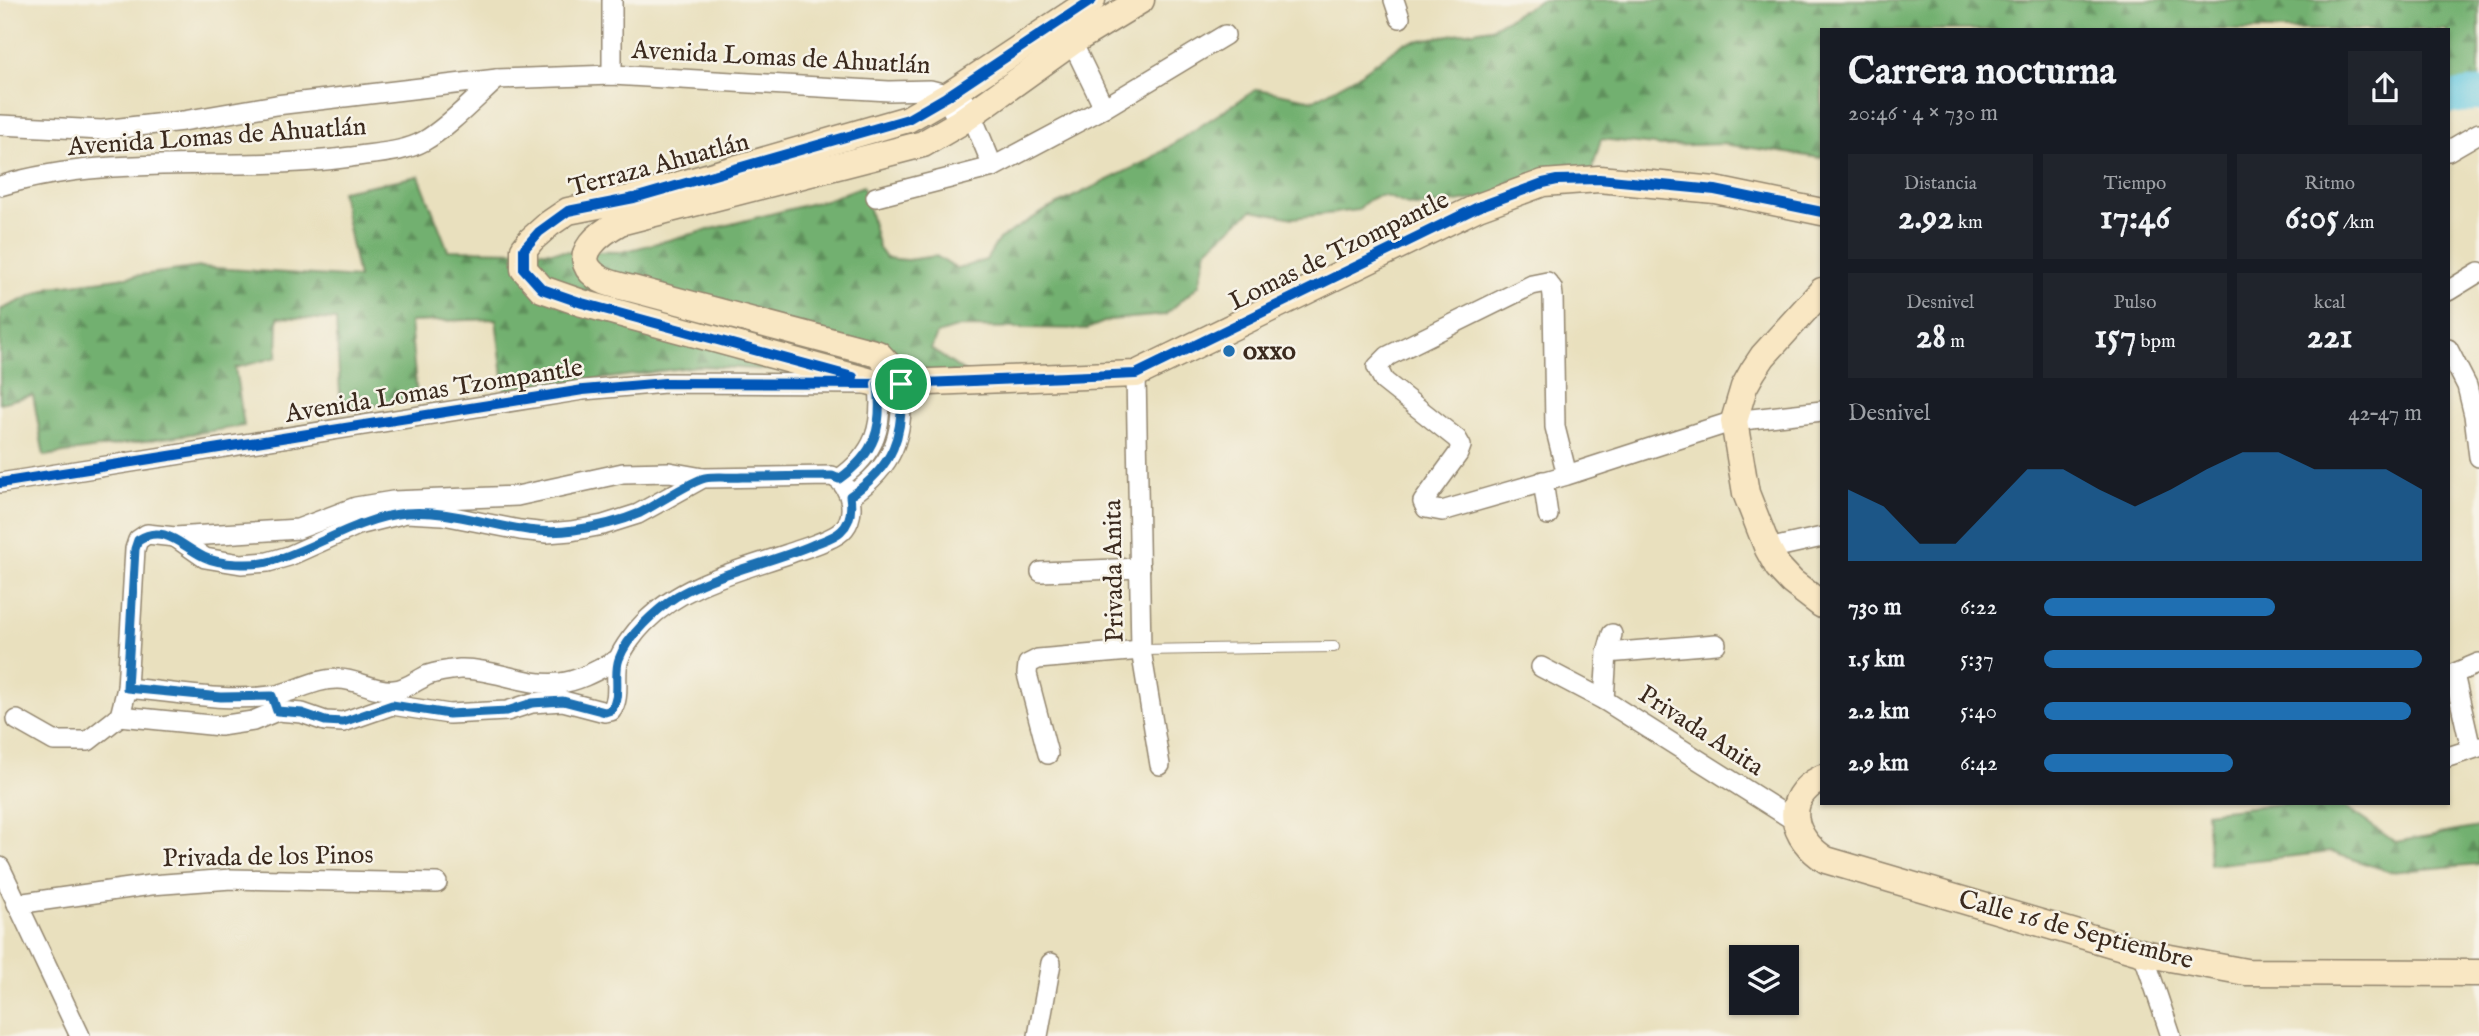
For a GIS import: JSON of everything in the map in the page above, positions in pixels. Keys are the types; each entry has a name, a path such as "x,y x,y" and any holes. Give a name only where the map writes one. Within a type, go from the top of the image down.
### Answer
{"street":[{"path":"612,0 612,75"},
{"name":"Terraza Ahuatlán","path":"1092,0 908,119 634,198 568,211 539,232 524,249 524,269 542,289 582,303 890,384 894,371 878,354 607,282 591,271 586,254 604,230 620,222 923,144 965,119 1072,41 1141,0"},
{"path":"876,197 993,167 1104,108 1225,35"},
{"path":"1072,41 1104,108"},
{"name":"Avenida Lomas de Ahuatlán","path":"0,125 102,130 183,121 276,105 498,79 612,75 889,91 953,92 965,119 993,167"},
{"name":"Avenida Lomas de Ahuatlán","path":"0,186 31,177 94,168 312,162 394,150 424,141 498,79"},
{"path":"2450,150 2479,133"},
{"name":"Lomas de Tzompantle","path":"890,384 1136,374 1478,207 1543,183 1599,179 1702,189 1820,212"},
{"path":"2450,290 2479,272"},
{"path":"1567,475 1555,427 1553,296 1552,288 1547,282 1532,285 1382,360 1377,367 1384,381 1457,439 1461,446 1423,502 1426,508 1442,511 1567,475 1734,421 1820,411"},
{"path":"1820,293 1763,356 1744,387 1734,421 1746,493 1768,549 1778,567 1792,582 1820,603"},
{"path":"2450,353 2467,386 2479,457"},
{"name":"Privada Anita","path":"1136,374 1141,650 1160,765"},
{"name":"Avenida Lomas Tzompantle","path":"0,483 583,390 665,383 890,384"},
{"path":"846,488 867,485 881,470 892,452 900,433 903,413 890,384"},
{"path":"127,688 275,703 325,721 343,722 432,674 459,669 488,671 561,692 605,712 616,704 619,659 641,626 678,596 718,578 839,533 850,515 846,488 832,476 703,478 669,472 623,473 517,496 393,501 357,516 289,555 268,562 242,564 205,558 175,537"},
{"path":"17,720 54,741 72,742 88,741 120,716 127,688 135,549 138,540 147,534 175,537 298,529 357,516 406,513 443,515 547,533 571,531 638,514 703,478"},
{"path":"1543,481 1548,515"},
{"path":"1768,549 1820,537"},
{"path":"1041,572 1140,568"},
{"path":"1604,700 1609,644 1716,644"},
{"path":"1048,754 1027,674 1028,664 1038,659 1141,650"},
{"path":"120,716 220,726 253,721 275,703 315,681 340,678 391,698 449,714 507,711 561,692 590,673 619,659"},
{"path":"2450,756 2475,748 2451,675 2479,663"},
{"name":"Privada Anita","path":"1541,667 1604,700 1795,821"},
{"path":"1795,821 1796,806 1801,795 1809,785 1820,779"},
{"name":"Calle 16 de Septiembre","path":"1795,821 1805,844 1826,860 2143,953 2246,972 2479,973"},
{"path":"0,867 80,1036"},
{"name":"Privada de los Pinos","path":"17,905 151,885 231,879 437,883"},
{"path":"2143,953 2171,1036"},
{"path":"1038,1036 1051,963"}],"lane":[{"path":"1141,650 1334,647"}],"green space":[{"path":"1541,0 2479,0 2479,100 2450,114 2450,28 1820,28 1820,158 1723,144 1662,146 1601,139 1591,174 1506,193 1421,206 1404,204 1383,196 1367,201 1358,210 1293,218 1252,210 1207,249 1199,285 1165,315 1109,320 1087,329 960,327 937,334 931,349 966,373 932,378 698,366 505,392 496,319 410,322 417,397 341,412 336,320 278,317 277,357 235,368 244,426 44,456 33,395 0,403 0,310 51,287 201,267 358,278 341,191 419,176 448,250 622,252 829,199 863,186 879,248 886,258 907,260 936,256 957,269 986,260 999,239 1048,209 1147,161 1257,89 1314,100 1357,76 1403,43 1491,28"},
{"path":"2269,805 2343,805 2395,842 2479,827 2479,864 2390,872 2331,852 2210,865 2206,812"}],"waterway":[{"path":"2450,98 2479,94"}],"cycle path":[{"path":"853,377 582,303 542,289 524,269 524,249 539,232 568,211 634,198 908,119 946,97 1092,0"},
{"path":"0,483 583,390 665,383 901,384 1136,374 1478,207 1557,180 1599,179 1715,190 1820,212"}],"place":[{"name":"oxxo","path":"1229,351"}],"route":[{"path":"878,384 901,384 903,413 900,433 881,470 867,485 850,496 850,515 845,527 839,533 804,548 718,578 678,596 657,611 641,626 619,659 616,704 611,710 605,712 563,701 532,703 507,711 449,714 392,705 343,722 325,721 302,713 277,711 272,696 221,697 127,688 135,549 138,540 147,534 175,537 205,558 242,564 268,562 358,525 406,513 443,515 547,533 603,525 638,514 703,478 832,476 839,479 865,457 874,442 881,409 878,384"}]}
